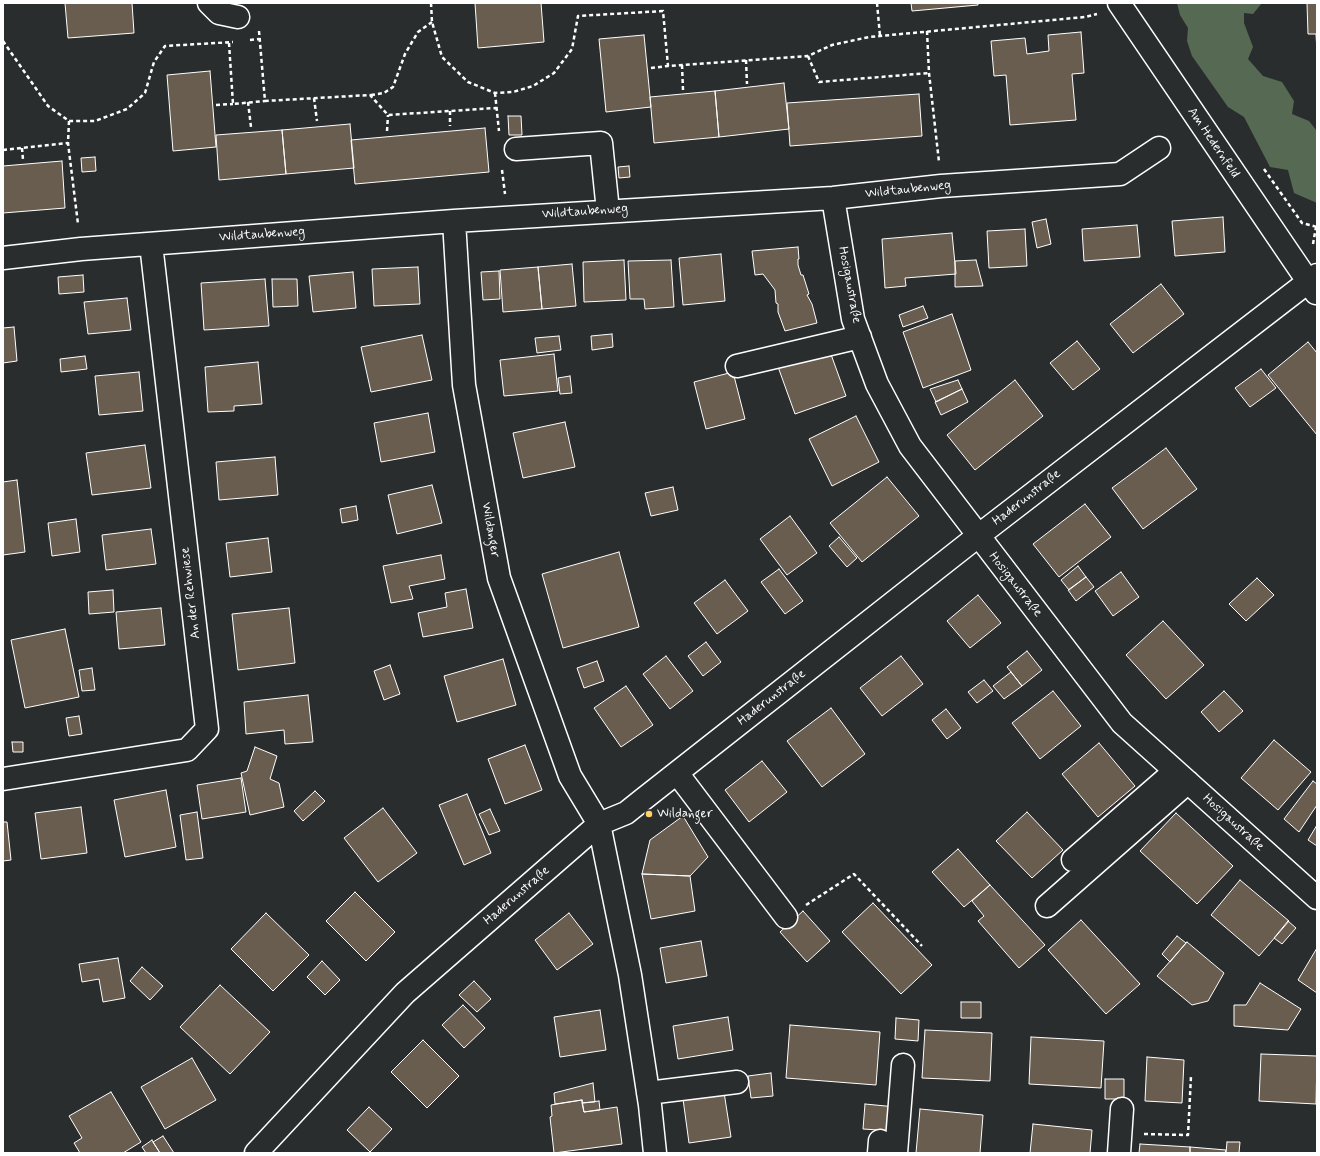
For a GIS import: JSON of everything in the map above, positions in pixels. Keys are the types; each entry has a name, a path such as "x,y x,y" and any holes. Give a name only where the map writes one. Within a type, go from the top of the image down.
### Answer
{"street":[{"path":"209,3 219,13 238,17"},
{"name":"Am Hedernfeld","path":"1121,5 1314,284"},
{"path":"516,149 601,143 608,211"},
{"name":"Wildtaubenweg","path":"3,258 81,249 454,220 834,198 941,186 1120,174 1159,148"},
{"name":"Hosigaustraße","path":"834,198 853,319 877,384 910,446 1122,723 1317,898"},
{"name":"Wildanger","path":"454,220 464,385 499,578 570,776 598,824 630,975 648,1093 655,1153"},
{"name":"An der Rehwiese","path":"3,779 187,750 207,729 152,244"},
{"name":"Haderunstraße","path":"256,1153 405,993 598,824 626,813 978,536 1314,284"},
{"path":"737,366 860,337"},
{"path":"677,773 786,917"},
{"path":"1073,860 1181,777"},
{"path":"1047,906 1181,777"},
{"path":"885,1149 903,1064"},
{"path":"648,1093 737,1082"},
{"path":"1119,1153 1122,1109"}],"path":[{"path":"430,3 432,22 442,57 468,82 495,93 513,92 533,86 554,73 572,49 578,16 663,11 668,66"},
{"path":"877,3 880,36"},
{"path":"651,68 808,56 832,45 880,36 1085,17 1121,5"},
{"path":"216,105 384,93 393,87 405,54 418,32 432,22"},
{"path":"258,24 265,101"},
{"path":"928,31 929,73 941,186"},
{"path":"244,41 259,39"},
{"path":"3,41 48,106 69,121 94,121 127,109 145,93 154,62 164,46 237,42"},
{"path":"230,43 233,104"},
{"path":"808,56 819,82 929,73"},
{"path":"746,60 747,84"},
{"path":"682,65 683,90"},
{"path":"370,95 388,115 387,132"},
{"path":"314,98 317,121"},
{"path":"248,102 250,127"},
{"path":"388,115 496,108"},
{"path":"450,111 450,126"},
{"path":"69,121 68,143 81,249"},
{"path":"3,150 68,143"},
{"path":"22,148 23,160"},
{"path":"786,917 854,874 922,946"},
{"path":"1135,1143 1188,1135 1191,1076"}],"green space":[{"path":"1177,3 1262,3 1253,14 1244,13 1244,23 1253,47 1248,59 1263,76 1282,82 1294,101 1292,114 1309,121 1317,131 1317,203 1294,193 1288,170 1270,167 1244,117 1228,107 1192,56 1187,41 1188,28 1180,15"}],"building":[{"path":"65,3 132,3 134,33 68,38"},
{"path":"475,3 541,3 544,42 478,48"},
{"path":"911,3 978,3 978,5 912,11"},
{"path":"1307,3 1317,3 1317,52 1316,34 1308,34"},
{"path":"1081,32 1084,73 1072,74 1076,120 1010,125 1006,75 994,76 991,41 1025,38 1027,54 1049,51 1048,35"},
{"path":"644,35 651,107 606,112 599,39"},
{"path":"210,71 216,147 173,151 167,75"},
{"path":"784,83 789,129 719,137 715,91"},
{"path":"715,91 719,137 654,143 650,97"},
{"path":"919,94 922,136 790,146 787,103"},
{"path":"508,116 521,116 522,135 509,135"},
{"path":"350,124 354,168 286,174 282,130"},
{"path":"485,128 489,172 355,184 351,140"},
{"path":"282,130 286,174 219,180 216,135"},
{"path":"95,157 96,171 82,172 81,158"},
{"path":"62,161 65,208 3,213 3,166"},
{"path":"629,166 630,177 619,178 618,167"},
{"path":"1223,217 1225,252 1175,256 1172,221"},
{"path":"1046,219 1051,244 1037,248 1032,222"},
{"path":"1137,225 1140,257 1084,261 1082,229"},
{"path":"1025,229 1027,266 989,268 987,231"},
{"path":"952,233 956,274 905,278 906,286 885,288 882,239"},
{"path":"798,247 798,265 801,275 803,275 809,294 807,295 812,304 817,323 785,331 778,312 775,290 763,274 755,275 752,251"},
{"path":"721,254 725,301 683,305 679,258"},
{"path":"624,260 626,300 584,302 583,262"},
{"path":"671,260 674,307 645,309 644,299 630,299 628,261"},
{"path":"976,260 983,286 955,287 955,261"},
{"path":"572,264 576,306 542,309 538,267"},
{"path":"418,267 420,304 374,306 372,269"},
{"path":"538,267 542,309 503,312 500,270"},
{"path":"499,271 500,299 483,300 481,272"},
{"path":"353,272 356,308 313,312 309,276"},
{"path":"83,275 84,292 59,294 58,277"},
{"path":"265,279 269,326 204,330 201,283"},
{"path":"272,279 297,279 298,306 273,307"},
{"path":"1161,284 1184,314 1133,353 1110,324"},
{"path":"127,298 131,330 88,334 84,302"},
{"path":"923,306 928,318 903,327 899,315"},
{"path":"952,314 971,370 923,388 903,332"},
{"path":"14,327 17,361 3,363 3,328"},
{"path":"612,334 613,347 592,350 591,336"},
{"path":"422,335 432,380 371,392 361,347"},
{"path":"559,336 561,350 537,353 535,338"},
{"path":"1077,341 1100,369 1073,390 1050,363"},
{"path":"1308,342 1317,353 1317,435 1268,375"},
{"path":"828,346 846,396 795,414 777,364"},
{"path":"554,354 558,391 504,396 500,360"},
{"path":"85,356 87,369 61,372 60,359"},
{"path":"258,362 262,404 234,406 234,411 208,412 205,367"},
{"path":"1261,369 1276,388 1250,407 1235,388"},
{"path":"139,372 143,411 99,415 95,376"},
{"path":"733,372 745,419 706,429 694,382"},
{"path":"570,376 572,393 560,394 558,378"},
{"path":"958,380 962,389 936,402 930,389"},
{"path":"1015,380 1043,416 975,470 947,435"},
{"path":"962,389 968,402 941,415 935,402"},
{"path":"428,413 435,452 381,462 374,423"},
{"path":"856,416 879,462 832,486 809,439"},
{"path":"565,422 575,467 523,478 513,433"},
{"path":"145,445 151,488 92,495 86,453"},
{"path":"1166,448 1197,489 1143,529 1112,488"},
{"path":"275,457 278,495 219,500 216,462"},
{"path":"887,477 919,516 862,562 830,523"},
{"path":"17,480 25,552 3,555 3,482"},
{"path":"432,485 442,523 397,534 388,495"},
{"path":"673,487 678,510 651,516 645,493"},
{"path":"1085,504 1111,537 1059,577 1033,544"},
{"path":"356,506 358,520 342,523 340,509"},
{"path":"790,516 817,553 787,575 760,539"},
{"path":"76,519 80,552 52,556 48,523"},
{"path":"151,529 156,564 106,570 102,535"},
{"path":"839,537 857,558 847,567 829,546"},
{"path":"268,538 272,572 230,577 226,543"},
{"path":"619,552 639,627 563,648 542,574"},
{"path":"441,555 445,579 409,586 413,599 391,603 383,566"},
{"path":"1078,566 1086,577 1069,590 1061,580"},
{"path":"779,569 803,601 785,614 761,582"},
{"path":"1121,572 1139,597 1113,616 1095,591"},
{"path":"1086,577 1094,587 1076,601 1068,590"},
{"path":"1257,578 1274,595 1246,621 1229,604"},
{"path":"725,580 748,611 717,634 694,603"},
{"path":"466,589 473,628 423,637 418,613 447,607 445,593"},
{"path":"113,590 114,612 89,614 88,592"},
{"path":"978,595 1001,623 970,648 947,621"},
{"path":"161,608 165,645 119,649 116,612"},
{"path":"289,608 295,663 238,670 232,614"},
{"path":"1163,621 1204,665 1166,699 1126,655"},
{"path":"65,629 79,697 25,708 11,640"},
{"path":"706,642 721,662 703,676 688,656"},
{"path":"1027,651 1042,670 1022,686 1007,667"},
{"path":"666,656 693,691 670,709 643,674"},
{"path":"901,656 923,684 882,716 860,688"},
{"path":"503,659 516,705 457,722 444,676"},
{"path":"597,661 604,681 584,688 577,668"},
{"path":"390,665 400,694 384,700 374,671"},
{"path":"92,668 95,690 82,691 79,670"},
{"path":"1011,672 1022,686 1004,699 993,686"},
{"path":"984,680 993,691 977,703 968,692"},
{"path":"626,686 653,725 621,747 594,708"},
{"path":"1053,691 1081,726 1040,759 1012,723"},
{"path":"1224,691 1243,711 1219,732 1201,712"},
{"path":"308,695 313,742 285,744 284,730 246,734 244,702"},
{"path":"831,708 865,754 822,787 787,741"},
{"path":"946,709 961,728 947,739 932,720"},
{"path":"79,716 82,734 69,736 66,718"},
{"path":"1274,740 1311,772 1278,810 1241,778"},
{"path":"12,742 23,742 23,752 13,752"},
{"path":"1099,743 1135,786 1098,817 1062,774"},
{"path":"525,745 542,790 505,804 488,759"},
{"path":"255,747 277,756 270,779 279,783 284,807 250,815 241,773 247,771"},
{"path":"762,761 787,792 749,822 725,790"},
{"path":"241,778 246,812 202,819 197,785"},
{"path":"1313,781 1317,784 1317,805 1299,832 1284,819"},
{"path":"166,790 176,847 125,857 114,800"},
{"path":"315,791 325,801 303,821 294,811"},
{"path":"467,794 491,853 464,865 439,805"},
{"path":"81,807 87,853 41,859 35,813"},
{"path":"383,808 417,853 378,882 344,838"},
{"path":"490,809 500,831 489,835 479,814"},
{"path":"197,812 203,858 186,860 180,815"},
{"path":"1027,812 1063,850 1032,878 996,841"},
{"path":"1176,813 1233,866 1197,904 1140,851"},
{"path":"683,816 708,857 690,876 642,874 650,840"},
{"path":"3,822 7,822 11,860 3,861"},
{"path":"1317,825 1317,846 1308,840"},
{"path":"958,849 990,885 964,907 932,872"},
{"path":"642,874 690,876 695,911 651,919"},
{"path":"1240,880 1289,921 1259,956 1211,915"},
{"path":"990,885 1045,945 1019,968 978,921 984,916 972,901"},
{"path":"355,892 395,932 366,961 326,921"},
{"path":"873,903 932,965 901,994 842,932"},
{"path":"803,911 830,941 807,962 780,932"},
{"path":"266,913 309,955 273,991 231,949"},
{"path":"569,913 593,944 557,970 535,940"},
{"path":"1081,920 1140,984 1106,1014 1048,950"},
{"path":"1288,921 1296,928 1282,944 1274,938"},
{"path":"1177,936 1186,943 1170,962 1162,954"},
{"path":"701,941 707,976 666,983 660,948"},
{"path":"1187,942 1224,973 1208,1001 1192,1005 1157,976"},
{"path":"1317,948 1317,993 1298,980"},
{"path":"118,958 125,998 103,1002 99,979 82,982 79,964"},
{"path":"322,961 340,980 325,995 307,977"},
{"path":"142,967 163,986 150,1000 130,981"},
{"path":"474,981 491,999 477,1012 459,995"},
{"path":"1260,983 1301,1009 1288,1030 1234,1026 1234,1005 1246,1005"},
{"path":"220,985 270,1032 230,1074 180,1027"},
{"path":"961,1002 981,1002 981,1018 961,1018"},
{"path":"463,1005 485,1028 464,1048 442,1025"},
{"path":"600,1010 606,1050 560,1057 554,1017"},
{"path":"728,1017 733,1050 678,1059 673,1026"},
{"path":"896,1018 919,1020 918,1041 895,1039"},
{"path":"790,1025 880,1032 876,1085 786,1078"},
{"path":"925,1030 992,1033 990,1081 922,1078"},
{"path":"1031,1037 1104,1041 1101,1088 1029,1084"},
{"path":"423,1040 459,1076 427,1108 391,1072"},
{"path":"1261,1054 1317,1056 1316,1104 1259,1101"},
{"path":"1147,1057 1184,1060 1182,1103 1145,1101"},
{"path":"192,1058 216,1100 165,1129 141,1087"},
{"path":"771,1073 773,1096 751,1098 748,1076"},
{"path":"1105,1079 1124,1079 1124,1099 1105,1099"},
{"path":"593,1083 595,1102 582,1103 582,1100 555,1104 554,1093"},
{"path":"111,1092 141,1142 123,1153 80,1153 74,1143 82,1138 69,1116"},
{"path":"724,1092 731,1137 689,1143 683,1099"},
{"path":"582,1100 584,1112 617,1107 622,1144 554,1153 550,1117 552,1116 551,1105"},
{"path":"599,1101 600,1110 584,1112 582,1103"},
{"path":"865,1104 896,1107 894,1131 863,1129"},
{"path":"369,1107 392,1129 370,1152 347,1130"},
{"path":"920,1109 983,1115 980,1153 916,1153"},
{"path":"1033,1124 1092,1130 1090,1153 1030,1153"},
{"path":"163,1136 174,1153 160,1153 153,1142"},
{"path":"152,1140 160,1153 146,1153 142,1147"},
{"path":"1227,1142 1240,1142 1239,1153 1226,1153"},
{"path":"1140,1144 1190,1147 1190,1153 1139,1153"},
{"path":"1190,1147 1226,1150 1225,1153 1190,1153"}],"place":[{"name":"Wildanger","path":"649,814"}]}
